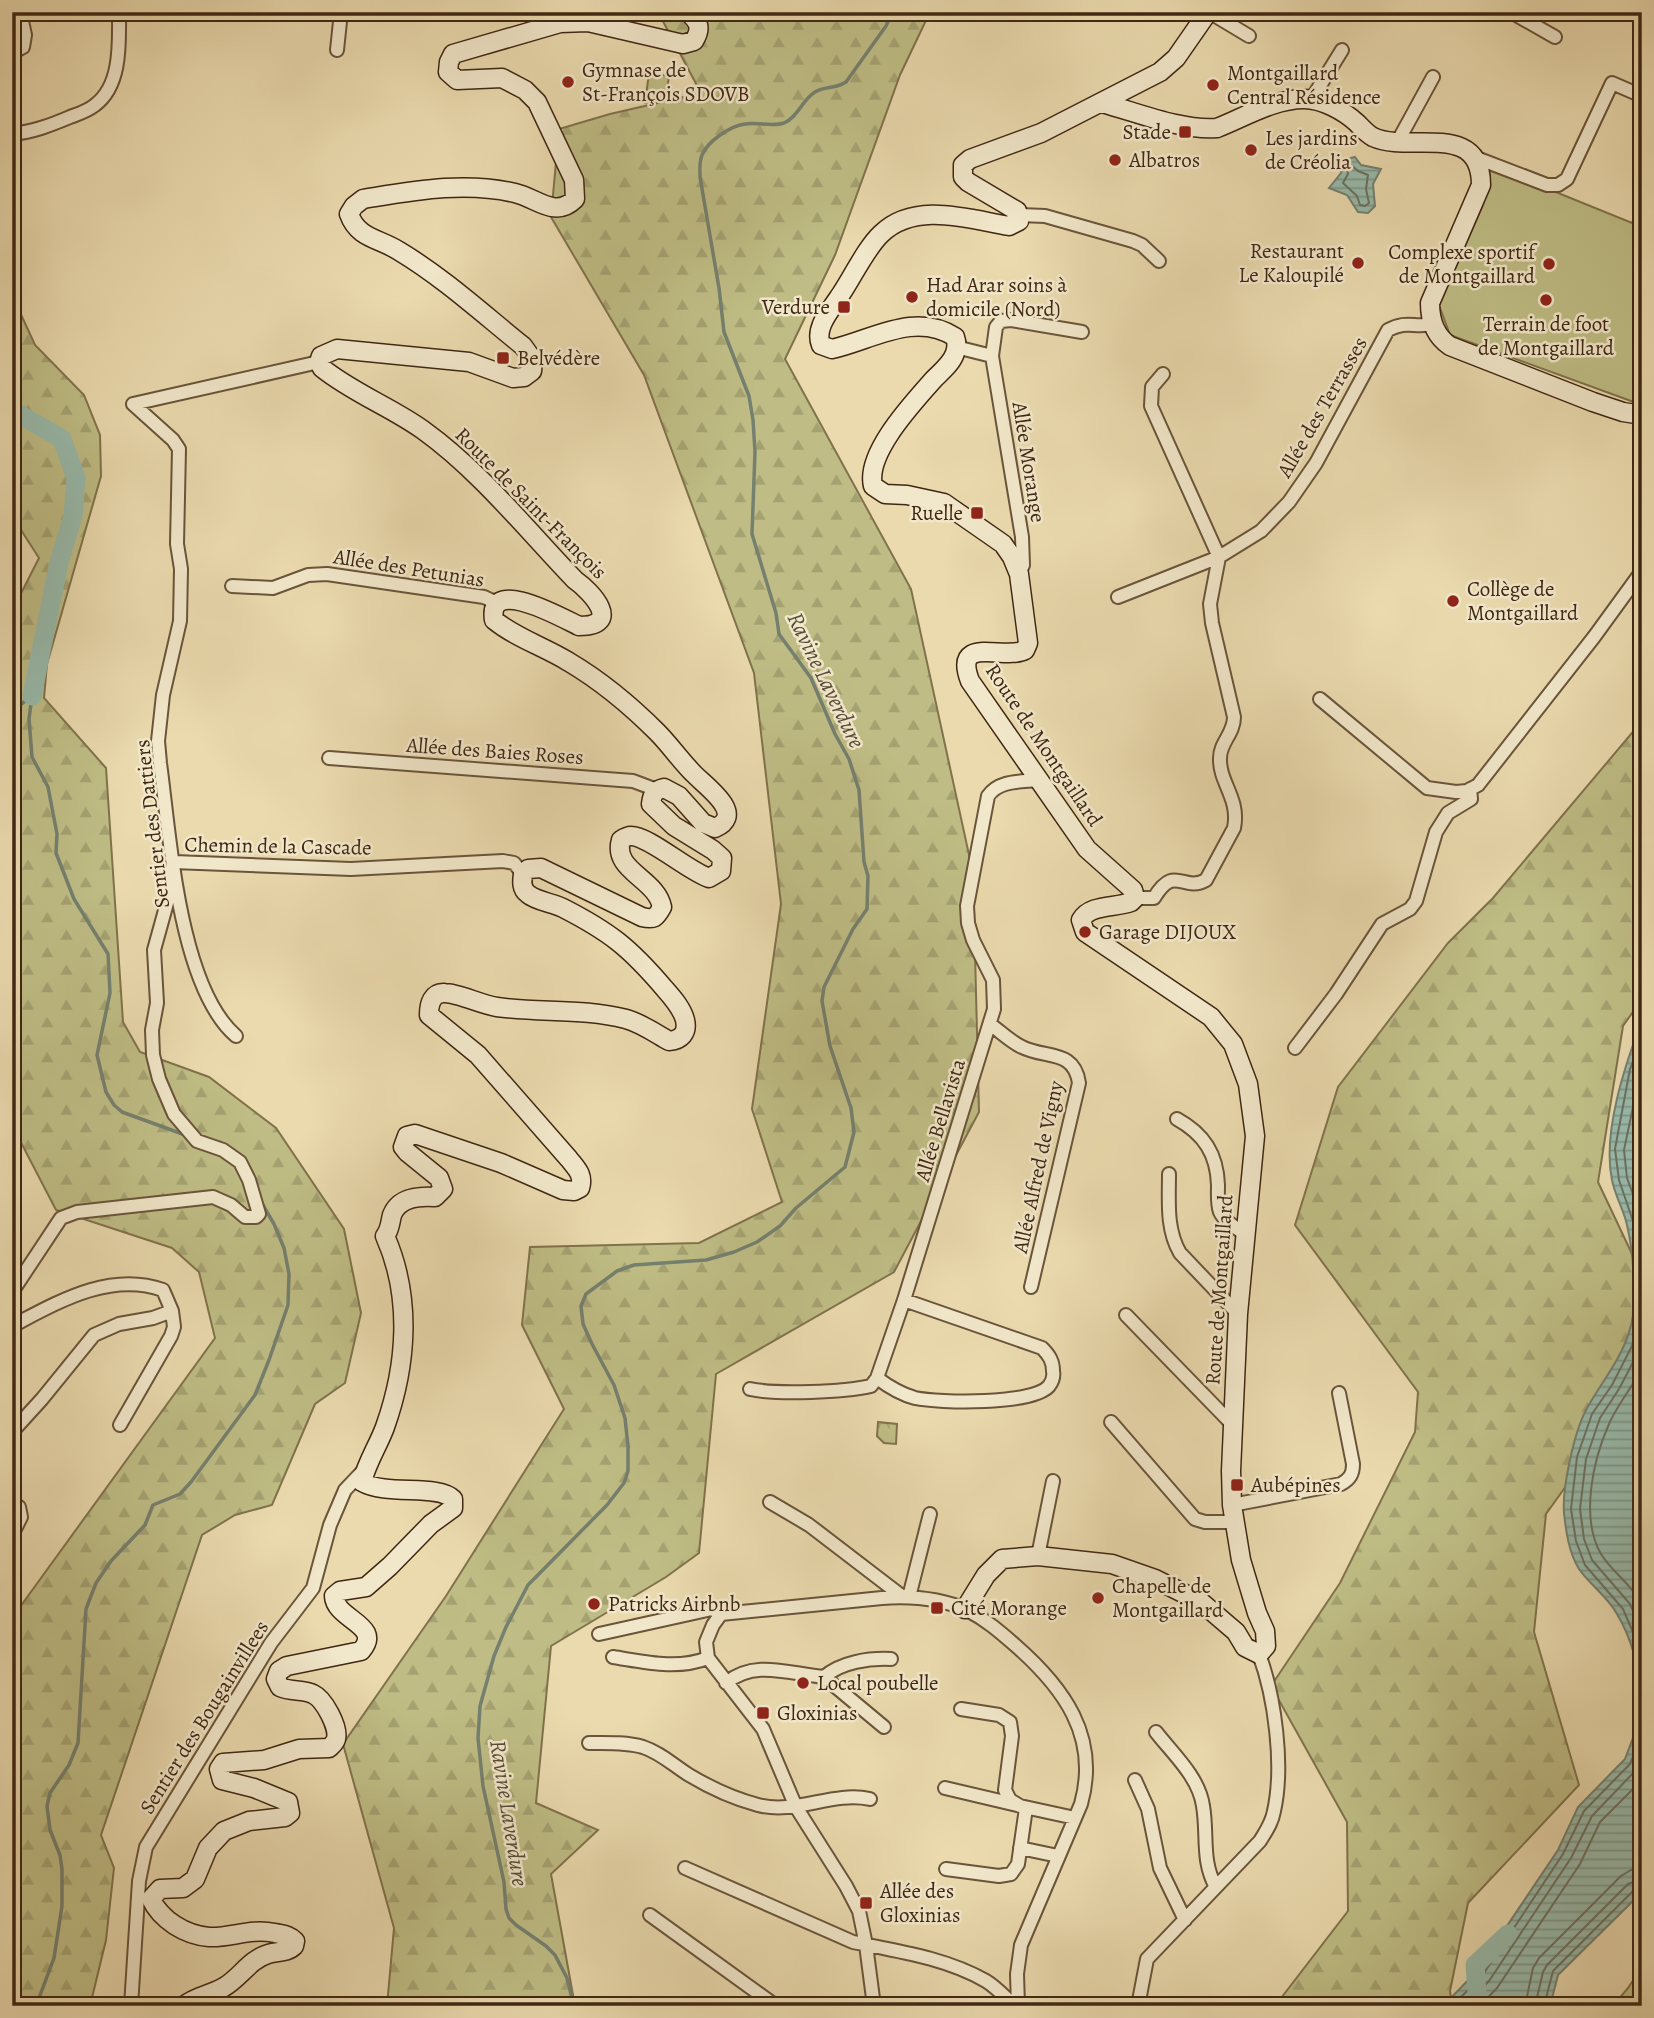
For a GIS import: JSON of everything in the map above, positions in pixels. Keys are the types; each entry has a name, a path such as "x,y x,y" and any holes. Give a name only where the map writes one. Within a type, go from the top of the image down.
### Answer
{"main road":[{"path":"319,362 327,351 337,349 469,362 513,378 524,377 532,371 533,359 523,346 422,265 396,248 360,232 349,214 363,199 441,187 517,193 557,209 567,207 575,199 574,180 537,102 525,90 502,78 457,80 449,72 449,62 453,54 560,23 588,22 683,44 694,41 699,33 699,25 688,12"},
{"path":"956,347 955,338 933,327 902,327 832,349 821,345 819,334 829,312 879,236 893,224 923,214 1009,226 1019,221 1020,215 1017,211 963,177 963,164 1102,103 1168,66 1189,42 1209,12"},
{"path":"1102,103 1207,129 1217,128 1284,101 1311,100 1344,113 1373,137 1453,145 1466,150 1479,166 1481,186 1430,303 1433,324 1442,340 1450,346 1593,402 1642,415"},
{"name":"Route de Montgaillard","path":"956,347 954,357 888,435 873,468 873,486 886,494 907,495 944,503 1003,544 1012,556 1019,574 1028,636 1025,650 1010,654 977,652 969,657 965,669 970,681 1087,849 1130,887 1135,898 1118,906 1088,912 1081,920 1085,932 1210,1017 1233,1044 1248,1084 1255,1136 1238,1314 1231,1424 1234,1514 1241,1560 1256,1613 1265,1631 1266,1646 1259,1654"},
{"name":"Route de Saint-François","path":"319,362 329,374 421,429 474,473 575,580 589,590 600,605 602,613 588,626 579,626 515,600 502,599 497,603"},
{"path":"184,2006 225,1987 254,1961 269,1954 290,1950 295,1941 290,1936 263,1931 211,1937 195,1934 161,1916 144,1900 160,1889 183,1888 195,1879 208,1848 224,1831 249,1821 285,1817 290,1813 288,1802 222,1780 219,1769 223,1763 264,1760 299,1749 329,1748 334,1744 335,1727 318,1696 280,1687 276,1679 279,1671 288,1666 361,1651 365,1647 365,1632 352,1618 339,1611 334,1596 340,1591 366,1587 431,1524 453,1508 453,1499 442,1493 373,1488 362,1482 394,1399 402,1357 404,1313 385,1236 389,1231 393,1212 400,1205 417,1196 435,1197 443,1189 439,1178 407,1152 403,1147 404,1141 415,1134 440,1141 534,1176 563,1190 574,1192 580,1188 582,1180 569,1159 478,1055 429,1015 429,1005 435,996 445,992 497,1007 594,1013 628,1019 669,1041 678,1040 684,1034 684,1016 674,1000 625,945 602,928 559,906 527,894 522,884 523,874 534,867 541,868 651,919 656,917 662,907 660,897 622,862 618,849 621,840 631,836 644,840 709,878 721,871 722,858 674,826 651,804 652,796 657,790 664,788 680,796 703,823 715,828 727,819 727,810 722,800 635,710 570,662 506,630 494,620 493,613 497,603"},
{"path":"965,1609 993,1566 1002,1559 1038,1556 1112,1564 1155,1579 1201,1602 1236,1632 1245,1647 1259,1654"}],"street":[{"path":"12,53 23,47 25,41 20,12"},
{"path":"12,134 41,130 93,107 102,99 109,90 119,56 119,12"},
{"path":"337,50 341,12"},
{"path":"560,12 588,22"},
{"path":"1209,12 1249,36"},
{"path":"1511,12 1555,37"},
{"path":"1311,100 1342,50"},
{"path":"1398,141 1433,77"},
{"path":"1474,157 1547,185 1564,183 1612,83 1642,96"},
{"path":"1020,215 1045,216 1133,241 1142,245 1159,261"},
{"name":"Allée Morange","path":"1019,574 1023,565 1022,537 992,356 996,327 1001,321 1011,320 1082,332"},
{"name":"Allée des Terrasses","path":"1118,597 1219,557 1261,531 1289,502 1316,463 1388,330 1401,323 1422,326 1433,324"},
{"path":"956,347 992,356"},
{"name":"Sentier des Dattiers","path":"236,1037 217,1017 201,983 179,908 158,741 163,695 180,621 181,569 177,544 179,449 173,440 133,404 319,362"},
{"path":"1135,898 1154,898 1162,884 1170,881 1181,880 1195,884 1206,880 1234,828 1236,808 1220,758 1222,748 1233,730 1234,717 1215,641 1210,604 1219,557 1151,406 1152,387 1163,374"},
{"path":"1321,699 1427,788 1453,792 1470,789 1478,785 1486,775 1642,571"},
{"name":"Allée des Petunias","path":"233,586 273,588 308,575 327,574 484,597 497,603"},
{"name":"Allée des Baies Roses","path":"329,758 633,781 657,790"},
{"name":"Allée Bellavista","path":"877,1378 904,1300 994,1009 993,980 973,940 967,905 988,796 1003,784 1038,780"},
{"path":"1296,1048 1382,924 1410,909 1416,901 1436,832 1448,813 1471,799 1470,789"},
{"name":"Chemin de la Cascade","path":"12,1292 61,1218 77,1212 213,1197 231,1205 245,1217 256,1217 259,1214 249,1180 240,1162 223,1150 197,1141 174,1114 159,1079 153,1055 152,1030 158,1003 154,950 174,862 351,869 503,861 514,863 523,874"},
{"name":"Allée Alfred de Vigny","path":"990,1024 1022,1047 1065,1059 1076,1069 1078,1076 1079,1083 1031,1287"},
{"path":"1177,1119 1196,1131 1209,1146 1216,1168 1220,1213 1227,1222 1245,1234"},
{"path":"1169,1174 1170,1228 1173,1241 1180,1253 1238,1314"},
{"path":"12,1325 71,1297 119,1284 150,1285 163,1290 172,1311 174,1327 120,1425"},
{"path":"750,1389 767,1393 855,1388 871,1386 877,1378 892,1389 910,1396 958,1402 1026,1396 1050,1385 1054,1375 1052,1362 1042,1348 904,1300"},
{"path":"12,1431 94,1335 119,1324 153,1318 172,1311"},
{"path":"1126,1315 1231,1424"},
{"path":"1111,1422 1195,1519 1205,1522 1348,1480 1353,1464 1339,1393"},
{"name":"Sentier des Bougainvillees","path":"131,2006 144,1900 139,1881 146,1847 271,1643 313,1588 330,1525 345,1490 365,1469"},
{"path":"1038,1556 1053,1481"},
{"path":"770,1502 809,1525 906,1597"},
{"path":"12,1503 19,1507 22,1517 12,1535"},
{"path":"906,1597 930,1514"},
{"path":"599,1634 712,1609 720,1614 906,1597 939,1601 965,1609 986,1620 1031,1659 1059,1689 1074,1714 1083,1744 1086,1773 1085,1789 1021,1945 1017,2006"},
{"path":"720,1614 706,1642 708,1658 768,1736 796,1807 859,1911 874,2006"},
{"path":"1138,2006 1147,1959 1259,1841 1270,1825 1275,1810 1278,1769 1269,1683 1259,1654"},
{"path":"613,1657 679,1665 708,1658"},
{"path":"824,1677 833,1670 866,1660 891,1659"},
{"path":"726,1683 742,1672 761,1668 824,1677 884,1727"},
{"path":"252,1673 276,1679"},
{"path":"961,1709 999,1715 1010,1723 1012,1736 1005,1790 1010,1800 1023,1807"},
{"path":"1156,1732 1191,1775 1199,1790 1203,1804 1206,1861 1209,1875 1216,1887"},
{"path":"589,1743 639,1746 662,1755 698,1780 756,1805 779,1810 852,1797 870,1799"},
{"path":"1135,1780 1148,1809 1160,1868 1185,1920"},
{"path":"946,1788 1074,1818"},
{"path":"946,1869 1005,1876 1015,1870 1020,1848 1023,1807"},
{"path":"1020,1848 1058,1856"},
{"path":"685,1868 853,1942 895,1950 963,1970 988,1982 1017,2006"},
{"path":"650,1915 776,2006"}],"green space":[{"path":"658,12 790,12 799,17 801,12 930,12 900,75 835,255 785,359 911,589 973,873 979,1112 894,1272 716,1374 699,1553 666,1577 551,1646 536,1803 598,1830 551,1874 575,2006 387,2006 394,1928 343,1744 446,1596 564,1409 522,1325 530,1247 699,1243 782,1202 752,1109 781,904 754,673 644,375 551,217 559,129 701,93"},
{"path":"649,73 669,76 665,105 645,103"},
{"name":"Complexe sportif de Montgaillard","path":"1494,167 1632,223 1642,202 1642,405 1450,335 1439,305 1483,205 1489,170"},
{"path":"12,295 35,345 84,395 100,435 101,476 47,664 44,698 106,768 123,1022 140,1052 209,1077 276,1128 344,1229 361,1313 345,1383 315,1404 272,1505 235,1515 202,1535 101,1835 114,1868 106,1940 90,2006 12,2006 12,1618 215,1338 199,1272 172,1248 56,1210 14,1129 12,1130 12,611 39,558 12,516"},
{"path":"1642,721 1642,999 1623,1026 1598,1182 1642,1275 1642,1380 1546,1514 1534,1632 1579,1785 1468,1903 1450,1991 1452,2006 1275,2006 1348,1911 1347,1822 1271,1686 1340,1583 1415,1432 1418,1392 1295,1225 1338,1087 1448,943 1493,898"},
{"path":"878,1422 897,1424 896,1444 884,1443 877,1436"},
{"path":"1642,1967 1642,2006 1613,2006 1628,1988"}],"water":[{"path":"1355,157 1361,165 1381,169 1373,184 1375,206 1368,213 1358,212 1347,195 1329,188 1341,173 1340,165 1343,160"},
{"path":"1642,1020 1642,1694 1634,1653 1622,1623 1609,1602 1579,1569 1573,1556 1568,1542 1564,1502 1577,1432 1586,1410 1626,1341 1633,1315 1631,1247 1626,1219 1612,1180 1610,1142 1622,1078"},
{"path":"1642,1714 1642,1892 1558,1975 1550,2006 1443,2006 1476,1972 1558,1850 1578,1807 1625,1759"}],"waterway":[{"name":"Ravine Laverdure","path":"574,2006 567,1978 555,1955 509,1918 483,1786 478,1738 480,1706 494,1656 528,1585 607,1505 624,1483 628,1471 625,1418 614,1385 583,1324 581,1306 586,1294 617,1271 634,1265 706,1260 757,1242 780,1226 796,1208 845,1167 854,1132 851,1108 830,1046 822,1001 824,987 853,929 867,909 868,876 864,862 859,790 849,759 811,678 779,634 776,613 752,534 755,452 753,420 749,396 724,332 700,177 700,160 709,145 726,131 745,124 784,123 793,117 815,92 846,82 886,26 892,12"},
{"path":"12,410 62,439 76,478 73,516 59,562 32,696"},
{"path":"32,696 29,719 32,757 48,787 57,834 56,853 74,899 108,954 110,993 97,1055 106,1092 122,1112 188,1136"},
{"path":"12,711 32,696"},
{"path":"36,2006 54,1958 62,1906 60,1855 50,1830 47,1806 50,1793 69,1765 78,1743 86,1609 96,1583 111,1561 145,1525 153,1505 180,1494 255,1395 288,1305 289,1274 284,1248 260,1200"},
{"path":"1478,2006 1475,1965 1508,1934"}],"place":[{"name":"Gymnase de St-François SDOVB","path":"568,82"},
{"name":"Montgaillard Central Résidence","path":"1213,85"},
{"name":"Stade","path":"1185,132"},
{"name":"Les jardins de Créolia","path":"1251,150"},
{"name":"Albatros","path":"1115,160"},
{"name":"Restaurant Le Kaloupilé","path":"1358,263"},
{"name":"Complexe sportif de Montgaillard","path":"1549,264"},
{"name":"Had Arar soins à domicile (Nord)","path":"912,297"},
{"name":"Terrain de foot de Montgaillard","path":"1546,300"},
{"name":"Verdure","path":"844,307"},
{"name":"Belvédère","path":"503,358"},
{"name":"Ruelle","path":"977,513"},
{"name":"Collège de Montgaillard","path":"1453,601"},
{"name":"Garage DIJOUX","path":"1085,932"},
{"name":"Aubépines","path":"1237,1485"},
{"name":"Chapelle de Montgaillard","path":"1098,1598"},
{"name":"Patricks Airbnb","path":"594,1604"},
{"name":"Cité Morange","path":"937,1608"},
{"name":"Local poubelle","path":"803,1683"},
{"name":"Gloxinias","path":"763,1713"},
{"name":"Allée des Gloxinias","path":"866,1903"}]}
